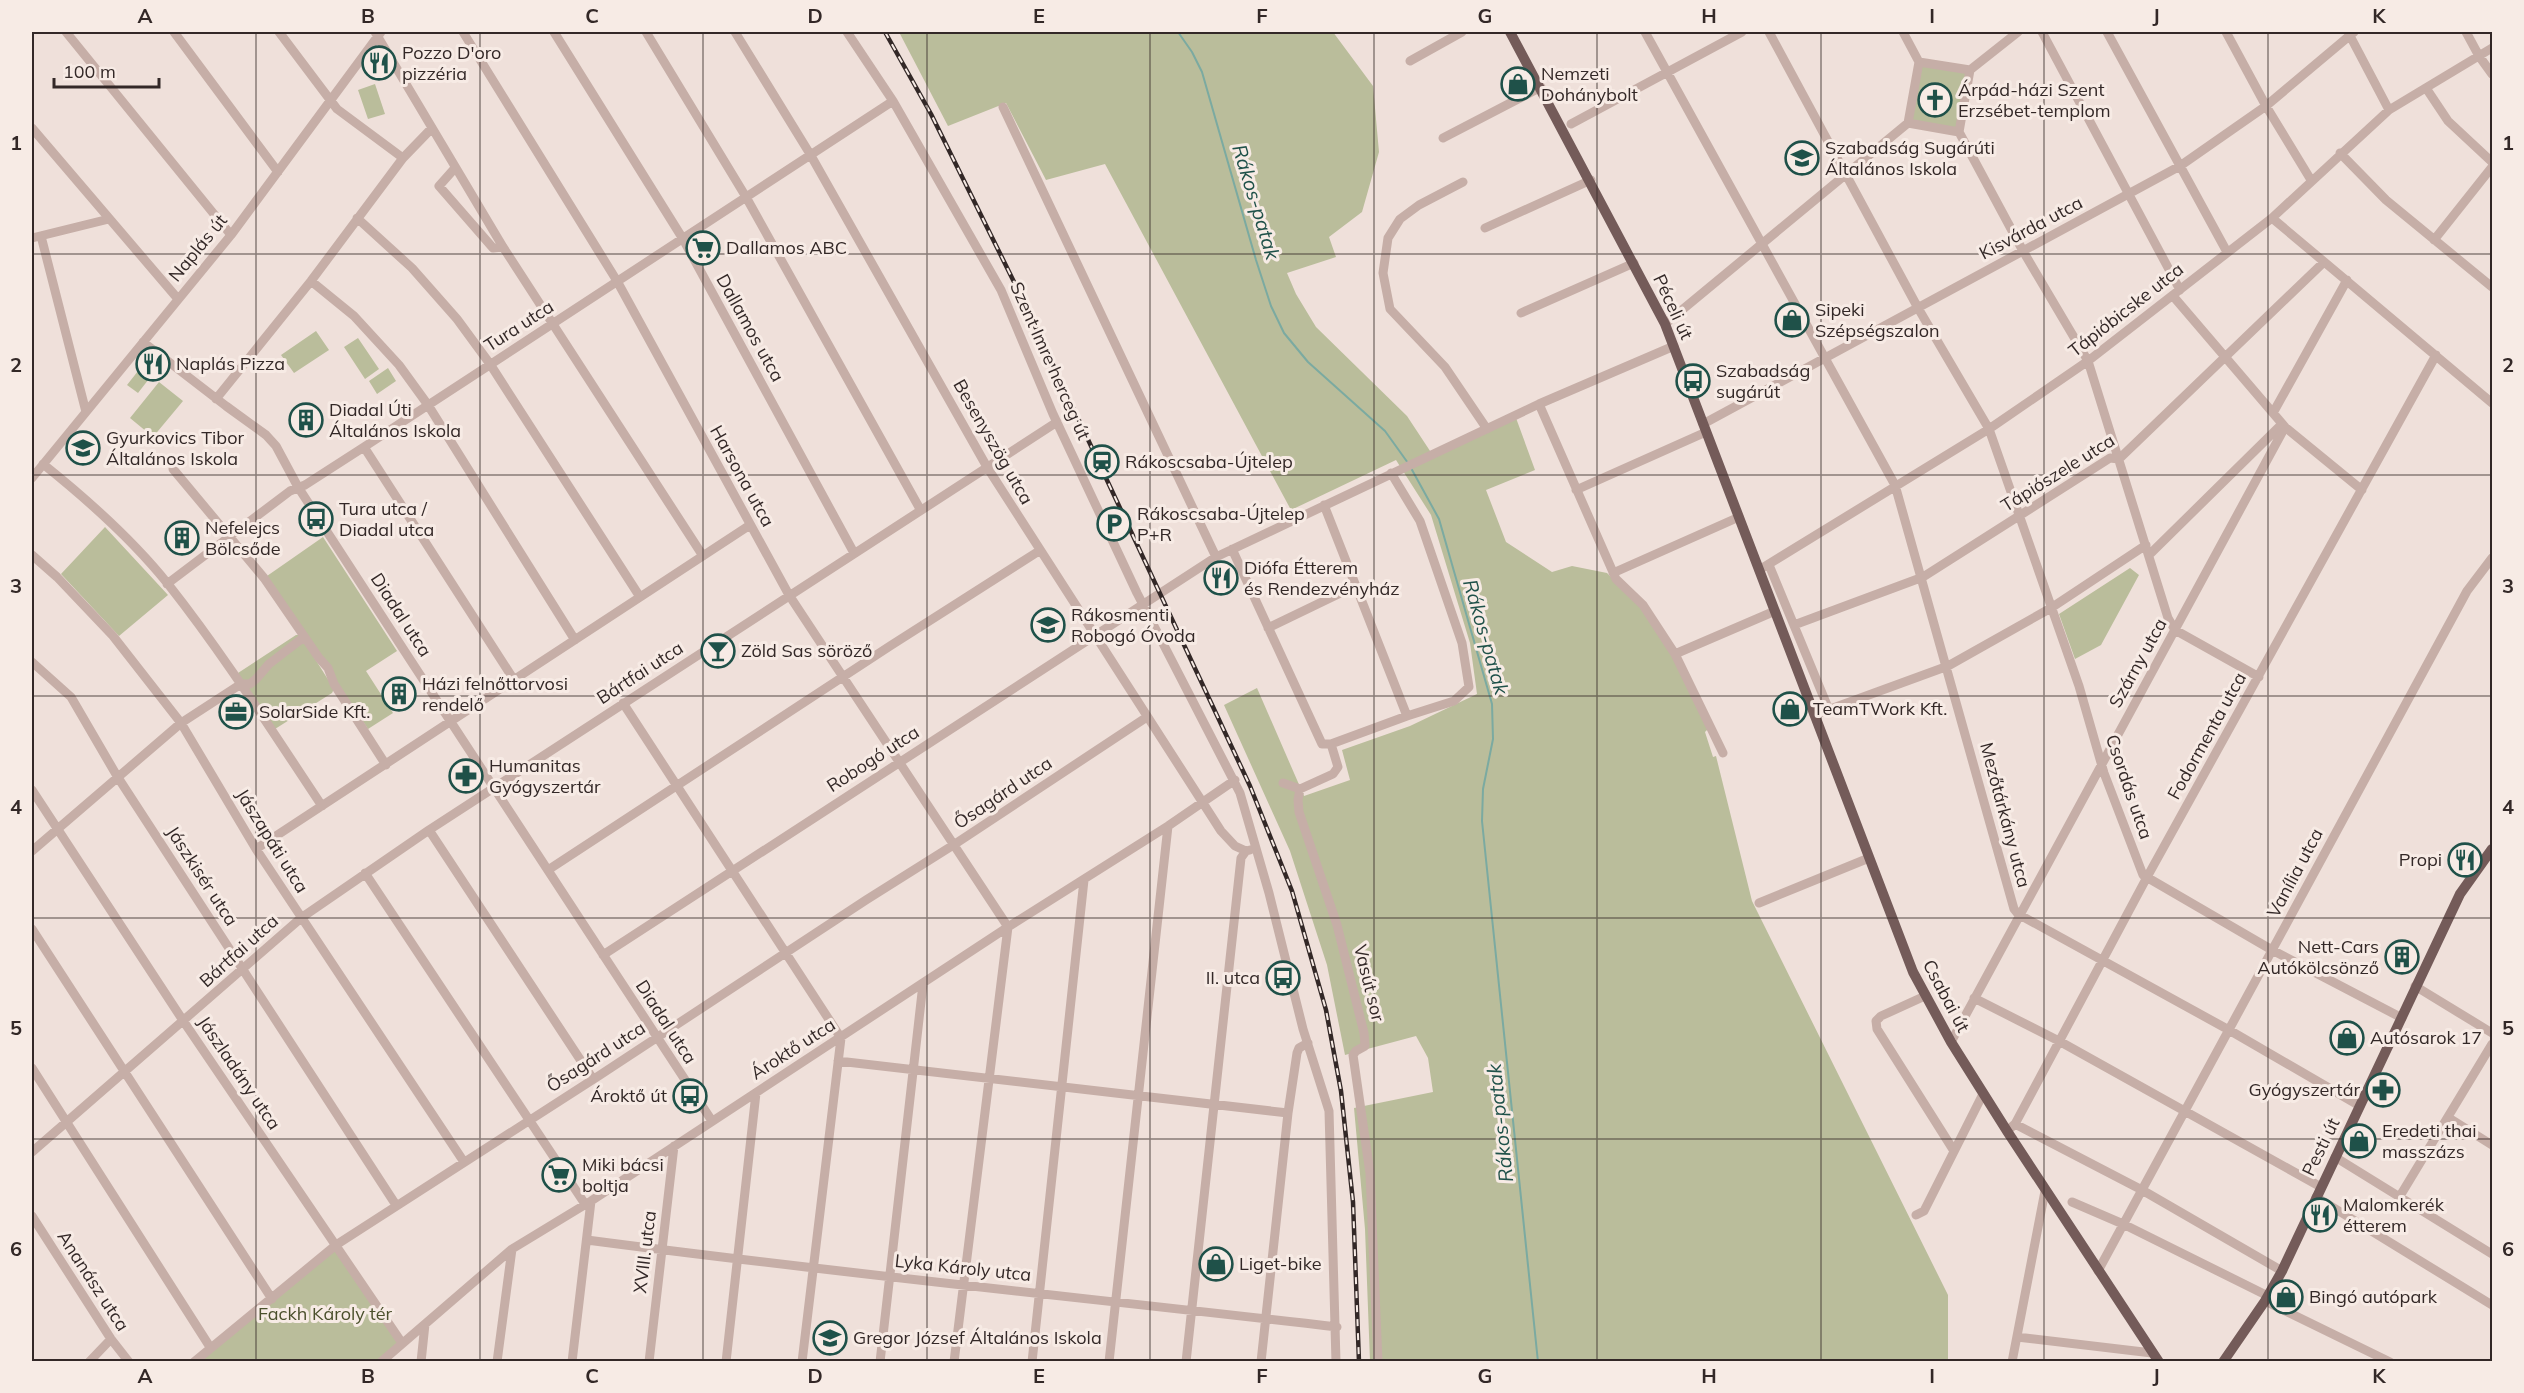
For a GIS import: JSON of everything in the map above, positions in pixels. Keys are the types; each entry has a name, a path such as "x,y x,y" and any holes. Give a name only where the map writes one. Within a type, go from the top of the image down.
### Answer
{"main road":[{"name":"Péceli út","path":"1510,32 1591,180 1665,324 1739,517 1764,568 1775,611"},
{"name":"Csabai út","path":"1775,611 1902,947 1924,996 1983,1094 2011,1128 2045,1191 2155,1357"},
{"name":"Pesti út","path":"2223,1362 2267,1298 2282,1271 2460,894 2493,849"}],"street":[{"path":"66,32 231,235"},
{"path":"174,32 278,172"},
{"path":"279,32 337,108 403,158"},
{"name":"Harsona utca","path":"463,32 617,281 789,595 1008,927"},
{"name":"Dallamos utca","path":"554,32 683,239 854,553"},
{"path":"646,32 746,196 920,509"},
{"name":"Besenyszög utca","path":"735,32 810,154 987,467 1039,551 1221,831 1235,846 1251,850"},
{"name":"Szent Imre herceg út","path":"847,32 893,101 1001,290 1057,422 1143,604 1235,780 1251,850 1269,893 1308,1043 1329,1111 1337,1327 1336,1362"},
{"path":"1410,61 1462,32"},
{"name":"Mezőtárkány utca","path":"1645,32 1895,485 1948,666 2014,909 2018,914 2229,1030 2360,1106"},
{"path":"1571,123 1742,32"},
{"name":"Csordás utca","path":"1769,32 1918,308 1989,429 2103,762 2108,783 2146,879"},
{"path":"1665,324 1908,123 1919,62 1903,32"},
{"path":"2018,32 1970,70 1959,132 2088,361 2168,618 2175,630 2259,677"},
{"path":"2042,32 2130,193 2176,293 2284,426 2362,490"},
{"path":"2107,32 2227,252"},
{"path":"2226,32 2266,106 2311,180"},
{"path":"2466,32 2479,56 2493,74"},
{"path":"378,33 455,168 504,247 703,556"},
{"name":"Naplás út","path":"32,478 231,235 378,33"},
{"path":"2351,33 2389,110"},
{"name":"Kisvárda utca","path":"1576,490 1705,428 1825,358 2180,166 2266,106 2351,33"},
{"name":"Tápióbicske utca","path":"1764,568 1989,429 2088,361 2272,218 2389,110 2493,48"},
{"path":"1919,62 1970,70"},
{"path":"1443,138 1541,87"},
{"path":"2426,88 2448,121 2492,162 2434,240"},
{"name":"Tura utca","path":"167,584 298,487 305,485 364,447 893,101"},
{"path":"1003,107 1216,557 1539,404 1674,346"},
{"path":"1908,123 1959,132"},
{"path":"32,128 177,299"},
{"path":"216,399 311,281 403,158 432,128"},
{"path":"32,145 43,142"},
{"path":"2340,153 2386,200 2493,287"},
{"path":"455,168 439,186 493,248 504,247"},
{"path":"1485,228 1591,180"},
{"path":"1463,182 1419,205 1400,219 1388,238 1383,273 1390,309 1445,367 1487,429"},
{"path":"357,218 412,268 457,319 490,364 640,597"},
{"path":"2272,218 2493,403"},
{"path":"86,412 36,237 109,219"},
{"name":"Tápiószele utca","path":"1794,625 1923,577 2110,458 2119,459 2324,262"},
{"path":"1521,313 1634,263"},
{"path":"2273,413 2346,280"},
{"path":"311,281 361,324 399,365 428,405 575,640"},
{"name":"Diadal utca","path":"143,342 266,435 276,446 298,487 712,1121"},
{"name":"Fodormenta utca","path":"2011,1128 2436,355"},
{"path":"1539,404 1616,579 1643,605 1676,654 1723,753"},
{"name":"Bártfai utca","path":"32,1152 301,918 429,830 1057,422"},
{"path":"1814,715 1948,666 2147,550 2284,426"},
{"name":"Szárny utca","path":"1951,1042 2018,914 2175,630 2284,426"},
{"path":"364,447 514,680"},
{"path":"43,464 112,524 167,584 241,684 322,806"},
{"path":"173,469 264,578 328,668 334,684 386,765"},
{"path":"1327,744 1454,701 1469,687 1462,643 1420,521 1394,472"},
{"path":"1324,505 1407,716"},
{"path":"1613,573 1739,517"},
{"path":"256,849 750,525"},
{"path":"1232,549 1268,628 1338,767 1333,774 1300,789 1283,783"},
{"path":"548,870 1039,551"},
{"name":"Jászapáti utca","path":"32,555 57,577 113,636 181,723 256,849 465,1162"},
{"name":"Robogó utca","path":"603,955 1216,557"},
{"name":"Vanília utca","path":"2098,1271 2467,591 2493,558"},
{"path":"1764,568 1794,625 1829,710"},
{"path":"1268,628 1355,586"},
{"path":"1676,654 1775,611"},
{"path":"32,851 181,723 241,684 250,684 269,664 304,637"},
{"name":"Jászkisér utca","path":"32,662 71,697 117,776 396,1205"},
{"path":"623,704 841,1038 802,1362"},
{"name":"Ősagárd utca","path":"194,1362 336,1245 1147,717"},
{"name":"Ároktő utca","path":"381,1362 512,1249 588,1203 1008,927 1168,826 1235,780"},
{"name":"Vasút sor","path":"1300,789 1299,812 1337,925 1364,1033 1365,1047 1353,1055 1370,1173 1378,1362"},
{"name":"Jászladány utca","path":"32,790 184,1022 402,1343"},
{"path":"1109,1362 1168,826"},
{"path":"429,830 593,1079"},
{"path":"1186,1362 1241,858 1251,850"},
{"path":"1759,903 1869,858"},
{"path":"365,873 527,1119 588,1203 587,1240 572,1362"},
{"path":"2146,879 2272,950 2402,1018"},
{"path":"1032,1362 1084,880"},
{"path":"954,1362 1008,927"},
{"path":"32,929 272,1299"},
{"path":"880,1362 923,984"},
{"path":"2415,986 2493,1033"},
{"path":"1924,996 1881,1016 1876,1021 1877,1029 1954,1151"},
{"path":"1974,998 2059,1041 2321,1186"},
{"path":"1261,1362 1288,1113 1297,1053 1299,1048 1308,1043"},
{"path":"2400,1196 2493,1044"},
{"path":"838,1061 1288,1113"},
{"path":"32,1068 210,1347"},
{"path":"726,1362 756,1093"},
{"path":"1916,1215 1924,1211 1983,1094"},
{"path":"2449,1119 2493,1145"},
{"path":"2011,1128 2142,1190 2282,1271"},
{"name":"XVIII. utca","path":"649,1362 674,1146"},
{"path":"2335,1157 2493,1254"},
{"path":"2012,1362 2045,1191"},
{"path":"2316,1197 2493,1305"},
{"path":"2072,1202 2123,1224 2390,1362"},
{"name":"Ananász utca","path":"32,1216 111,1339 129,1362"},
{"name":"Lyka Károly utca","path":"587,1240 813,1269 1337,1327"},
{"path":"497,1362 512,1249"},
{"path":"421,1362 425,1324"},
{"path":"2017,1337 2155,1357"},
{"path":"89,1362 111,1339"}],"green space":[{"path":"899,32 1333,32 1373,86 1379,152 1362,212 1329,237 1336,257 1287,273 1296,294 1316,327 1407,416 1434,457 1516,418 1535,470 1486,490 1506,542 1552,572 1572,566 1607,573 1641,607 1672,653 1709,728 1705,732 1713,757 1716,756 1752,901 1948,1295 1948,1361 1370,1361 1365,1229 1354,1108 1433,1092 1428,1058 1416,1036 1345,1055 1327,965 1290,851 1224,705 1257,688 1304,796 1350,780 1342,750 1410,726 1477,694 1470,643 1431,515 1396,460 1291,510 1105,164 1046,180 1006,103 948,126"},
{"path":"1919,62 1970,70 1959,132 1908,123"},
{"path":"375,84 385,114 368,119 358,90"},
{"path":"316,331 329,350 294,373 281,355"},
{"path":"358,338 379,369 365,379 344,347"},
{"path":"142,366 152,375 138,393 127,385"},
{"path":"388,368 396,381 377,394 369,381"},
{"path":"159,382 183,401 153,437 130,418"},
{"path":"105,527 168,595 119,636 61,574"},
{"path":"323,537 397,651 366,671 393,713 368,729 267,576"},
{"path":"2130,568 2139,575 2101,645 2075,659 2059,614"},
{"path":"296,635 300,635 334,689 332,693 275,729 238,673"},
{"name":"Fackh Károly tér","path":"336,1245 402,1343 381,1361 194,1362"}],"waterway":[{"name":"Rákos-patak","path":"1178,32 1202,72 1256,260 1271,306 1284,333 1308,362 1385,431 1408,463"},
{"name":"Rákos-patak","path":"1411,468 1439,519 1492,704 1493,739 1483,789 1482,821 1538,1362"}],"railway":[{"path":"885,32 931,114 1019,292 1250,786 1292,891 1326,1010 1341,1091 1353,1202 1359,1362"}],"place":[{"name":"Pozzo D'oro pizzéria","path":"379,63"},
{"name":"Nemzeti Dohánybolt","path":"1518,84"},
{"name":"Árpád-házi Szent Erzsébet-templom","path":"1935,100"},
{"name":"Szabadság Sugárúti Általános Iskola","path":"1802,158"},
{"name":"Dallamos ABC","path":"703,248"},
{"name":"Sipeki Szépségszalon","path":"1792,320"},
{"name":"Naplás Pizza","path":"153,364"},
{"name":"Szabadság sugárút","path":"1693,381"},
{"name":"Diadal Úti Általános Iskola","path":"306,420"},
{"name":"Gyurkovics Tibor Általános Iskola","path":"83,448"},
{"name":"Rákoscsaba-Újtelep","path":"1102,462"},
{"name":"Tura utca / Diadal utca","path":"316,519"},
{"name":"Rákoscsaba-Újtelep P+R","path":"1114,524"},
{"name":"Nefelejcs Bölcsőde","path":"182,538"},
{"name":"Diófa Étterem és Rendezvényház","path":"1221,578"},
{"name":"Rákosmenti Robogó Óvoda","path":"1048,625"},
{"name":"Zöld Sas söröző","path":"718,651"},
{"name":"Házi felnőttorvosi rendelő","path":"399,694"},
{"name":"TeamTWork Kft.","path":"1790,709"},
{"name":"SolarSide Kft.","path":"236,712"},
{"name":"Humanitas Gyógyszertár","path":"466,776"},
{"name":"Propi","path":"2465,860"},
{"name":"Nett-Cars Autókölcsönző","path":"2402,957"},
{"name":"II. utca","path":"1283,978"},
{"name":"Autósarok 17","path":"2347,1038"},
{"name":"Gyógyszertár","path":"2383,1090"},
{"name":"Ároktő út","path":"690,1096"},
{"name":"Eredeti thai masszázs","path":"2359,1141"},
{"name":"Miki bácsi boltja","path":"559,1175"},
{"name":"Malomkerék étterem","path":"2320,1215"},
{"name":"Liget-bike","path":"1216,1264"},
{"name":"Bingó autópark","path":"2286,1297"},
{"name":"Gregor József Általános Iskola","path":"830,1338"}]}
